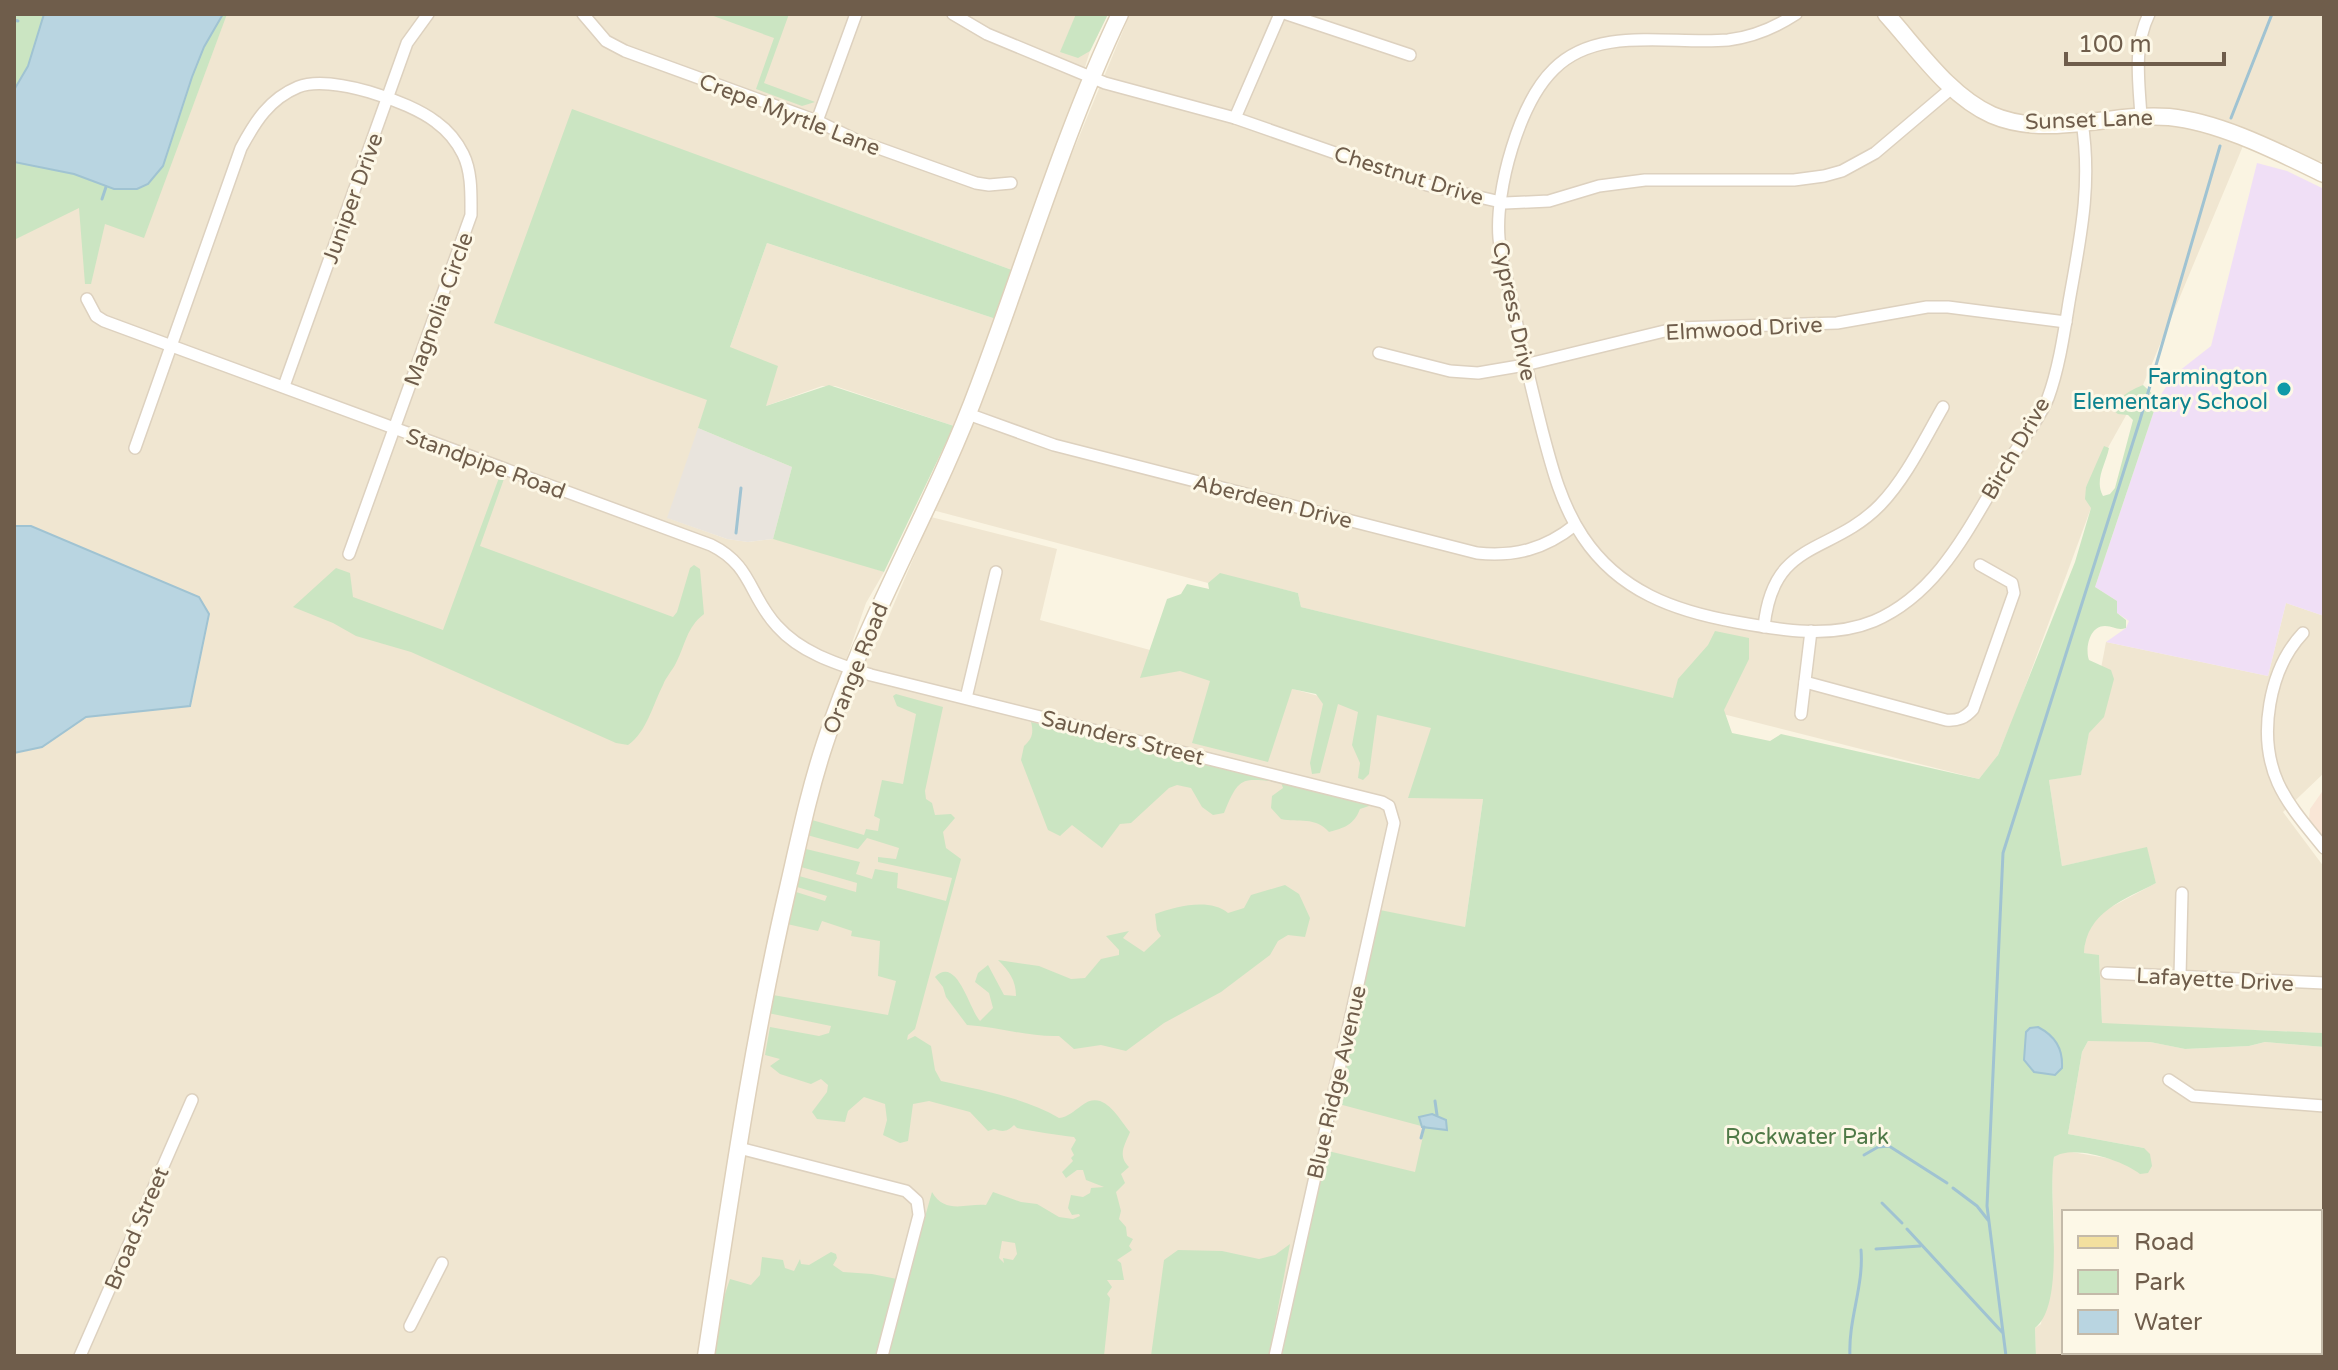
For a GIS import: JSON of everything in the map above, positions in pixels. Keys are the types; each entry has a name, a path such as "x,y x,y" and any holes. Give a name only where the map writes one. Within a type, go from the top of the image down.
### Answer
{"main road":[{"name":"Orange Road","path":"706,1356 772,957 798,842 825,744 883,595 968,414 1090,77 1120,14"},
{"name":"Sunset Lane","path":"1886,14 1953,87 1975,105 2007,120 2044,125 2167,117 2203,124 2246,139 2324,174"}],"street":[{"name":"Juniper Drive","path":"284,386 407,43 428,14"},
{"name":"Crepe Myrtle Lane","path":"583,14 606,41 625,51 976,183 1011,183"},
{"path":"817,121 856,14"},
{"name":"Chestnut Drive","path":"953,14 987,34 1090,77 1235,118 1427,185 1500,203 1549,201 1599,186 1645,180 1794,180 1824,176 1842,171 1875,153 1953,87"},
{"path":"1235,118 1280,14"},
{"path":"1287,14 1410,55"},
{"name":"Cypress Drive","path":"1575,525 1557,487 1525,365 1499,242 1504,177 1519,129 1546,77 1566,59 1593,46 1611,42 1729,40 1768,29 1796,14"},
{"path":"2141,117 2137,56 2142,28 2149,14"},
{"name":"Magnolia Circle","path":"135,448 241,148 255,122 271,103 299,86 324,82 347,85 414,108 451,136 464,156 471,186 471,215 349,554"},
{"name":"Birch Drive","path":"1575,525 1598,557 1640,593 1714,618 1764,627 1843,631 1870,623 1906,604 1936,577 2047,399 2066,322 2087,194 2088,169 2082,122"},
{"name":"Standpipe Road","path":"87,299 96,316 104,321 719,549 739,565 768,615 786,635 810,651 853,669"},
{"name":"Elmwood Drive","path":"1379,353 1464,373 1525,365 1677,328 1837,323 1927,307 2066,322"},
{"path":"1764,627 1767,601 1779,576 1802,555 1848,530 1878,507 1891,492 1943,407"},
{"name":"Aberdeen Drive","path":"968,414 1054,445 1477,553 1502,555 1528,551 1544,545 1575,525"},
{"path":"1805,682 1946,720 1968,715 1973,709 2014,593 2012,583 1980,565"},
{"path":"966,698 996,572"},
{"path":"1801,714 1811,631"},
{"path":"2303,633 2288,649 2275,684 2270,706 2268,744 2278,783 2324,848"},
{"name":"Saunders Street","path":"853,669 1382,802 1391,809"},
{"name":"Blue Ridge Avenue","path":"1275,1356 1394,823 1391,809"},
{"path":"2180,976 2182,893"},
{"name":"Lafayette Drive","path":"2107,973 2324,983"},
{"path":"2169,1080 2193,1096 2324,1106"},
{"name":"Broad Street","path":"80,1356 192,1100"},
{"path":"739,1148 889,1186 912,1195 919,1215 882,1356"},
{"path":"410,1326 442,1263"}],"shaded area":[{"path":"14,14 1108,14 1090,51 1012,270 572,110 708,401 668,518 727,539 748,542 773,539 803,543 884,572 866,603 839,680 879,639 931,517 1057,549 1040,620 1432,727 1483,799 1465,927 1425,1127 1657,1356 14,1356"},
{"path":"1130,14 2324,14 2324,160 2316,162 2248,134 2143,385 2086,487 2091,508 2014,717 1997,757 1979,779 1301,607 1298,593 1220,574 1208,583 925,508"},
{"path":"2257,163 2287,171 2324,189 2324,616 2286,603 2268,676 2106,642 2126,628 2129,621 2117,613 2117,601 2095,587 2158,399 2174,375 2211,346"},
{"path":"767,243 996,319 954,426 835,386 822,386 766,406 730,347"},
{"path":"698,428 792,467 773,539 748,542 727,539 667,518"},
{"path":"2286,603 2324,616 2324,773 2283,812 2324,867 2324,1033 2102,1024 2099,956 2084,953 2085,936 2100,913 2156,883 2146,848 2062,866 2049,780 2081,774 2106,642 2268,676"},
{"path":"2324,789 2324,838 2309,819 2310,809"},
{"path":"2088,1041 2150,1042 2185,1049 2249,1046 2265,1042 2324,1047 2322,1284 2322,1210 2062,1210 2062,1354 2263,1354 2261,1356 2036,1356 2035,1328 2041,1324 2054,1241 2054,1157 2061,1152 2072,1152 2129,1165 2144,1148 2068,1134 2082,1052"}],"green space":[{"path":"14,14 227,14 144,238 105,224 91,284 85,284 79,208 14,240"},
{"path":"708,14 789,14 764,83 815,102 802,106 756,89 774,38"},
{"path":"1076,14 1108,14 1090,51 1078,58 1060,52"},
{"path":"572,109 1012,270 996,319 767,243 730,347 778,366 766,406 829,385 954,426 884,572 773,539 792,467 698,428 707,400 494,323"},
{"name":"Rockwater Park","path":"2143,385 2158,399 2095,587 2117,601 2117,613 2126,620 2126,628 2100,627 2092,634 2088,644 2089,660 2111,670 2114,679 2104,717 2089,733 2081,775 2049,780 2062,866 2147,847 2156,883 2099,917 2086,939 2084,953 2099,955 2102,1023 2324,1033 2324,1047 2265,1042 2249,1046 2185,1049 2150,1042 2088,1041 2082,1052 2068,1134 2144,1148 2150,1154 2152,1166 2148,1173 2140,1174 2097,1155 2073,1152 2054,1157 2053,1273 2045,1315 2035,1328 2036,1356 1280,1356 1324,1150 1415,1172 1425,1127 1335,1103 1380,910 1465,927 1483,799 1408,798 1431,728 1377,715 1369,774 1363,780 1358,778 1360,763 1352,745 1358,712 1338,704 1320,773 1312,774 1310,763 1323,704 1316,694 1292,689 1268,762 1192,743 1210,681 1180,671 1140,678 1167,599 1181,594 1187,584 1209,589 1208,583 1220,573 1298,593 1301,607 1673,698 1678,679 1708,645 1715,631 1749,638 1749,659 1724,710 1732,733 1770,741 1781,734 1979,779 1998,755 2075,562 2091,508 2085,499 2086,487 2104,446 2109,448 2100,478 2103,496 2115,488 2133,420 2114,411 2115,406 2125,395"},
{"path":"500,475 505,476 480,546 673,617 690,568 694,565 700,569 704,614 690,631 645,725 628,745 616,743 411,652 356,636 293,607 336,568 350,573 353,597 443,630"},
{"path":"896,694 943,707 925,791 935,815 951,814 955,818 943,832 946,848 961,859 915,1029 907,1040 915,1036 931,1046 935,1070 941,1081 1017,1100 1059,1118 1096,1100 1109,1106 1130,1132 1123,1154 1129,1167 1121,1174 1125,1183 1116,1192 1121,1211 1119,1219 1126,1227 1127,1236 1133,1239 1129,1246 1132,1250 1117,1260 1121,1263 1124,1280 1107,1280 1112,1287 1107,1294 1110,1298 1104,1356 713,1356 722,1303 730,1279 751,1285 760,1275 762,1257 783,1260 785,1268 794,1271 800,1259 801,1264 809,1265 831,1252 837,1258 833,1265 843,1272 907,1281 932,1192 943,1203 957,1206 986,1205 993,1192 1037,1204 1059,1217 1073,1219 1080,1216 1072,1215 1068,1208 1071,1195 1083,1197 1090,1193 1091,1188 1104,1187 1086,1180 1083,1170 1077,1170 1066,1178 1062,1172 1073,1161 1071,1149 1076,1140 1074,1137 1014,1125 1005,1131 988,1131 970,1112 929,1101 913,1104 908,1141 900,1143 883,1135 887,1120 885,1104 864,1097 848,1111 845,1122 817,1119 812,1112 827,1092 828,1085 821,1079 811,1084 780,1074 770,1066 780,1059 765,1055 770,1027 819,1036 829,1033 831,1026 768,1013 773,995 888,1015 896,981 878,976 880,941 851,936 852,931 822,921 818,931 787,924 796,892 825,901 827,896 797,887 799,876 856,892 857,883 801,867 806,849 860,862 856,874 872,879 875,869 898,873 897,888 946,901 952,878 878,862 878,857 896,859 899,848 867,838 858,849 807,835 812,820 864,835 866,829 878,831 880,819 874,816 882,780 903,784 916,714 897,706 893,696","holes":["1002,1241 1015,1243 1017,1254 1013,1260 1003,1258 1004,1263 999,1258"]},
{"path":"1031,722 1361,800 1372,805 1360,809 1348,825 1329,832 1312,822 1281,819 1271,808 1272,796 1283,788 1281,782 1244,782 1234,791 1224,813 1213,815 1202,807 1191,788 1177,785 1169,788 1131,823 1120,824 1102,848 1072,825 1060,836 1048,830 1021,760 1024,746 1032,736"},
{"path":"1285,885 1299,894 1310,918 1305,937 1288,935 1278,941 1270,955 1221,992 1164,1023 1126,1051 1101,1045 1074,1049 1059,1036 967,1025 935,977 943,972 956,978 980,1021 993,1008 989,993 975,982 978,973 988,965 1004,995 1016,996 1011,976 998,960 1039,966 1071,979 1085,978 1101,959 1119,955 1119,950 1106,936 1129,931 1123,938 1144,952 1161,936 1155,914 1183,906 1203,905 1221,908 1228,913 1244,908 1251,895"},
{"path":"1290,1244 1269,1356 1151,1356 1164,1260 1178,1250 1222,1251 1259,1259 1275,1255"}],"water":[{"path":"44,14 223,14 204,47 192,77 163,166 148,184 137,189 114,189 74,174 14,162 14,90 28,66"},
{"path":"14,526 31,526 199,597 209,614 190,706 86,717 42,747 14,753"},
{"path":"2038,1027 2049,1034 2059,1049 2062,1068 2055,1075 2034,1072 2024,1060 2026,1032"},
{"path":"1432,1114 1446,1120 1447,1130 1422,1127 1419,1117"}],"waterway":[{"path":"2231,118 2272,14"},
{"path":"14,20 18,21"},
{"path":"2006,1356 1987,1206 2003,853 2140,420 2220,146"},
{"path":"102,199 106,187"},
{"path":"736,533 741,488"},
{"path":"1435,1101 1437,1115"},
{"path":"1421,1138 1424,1127"},
{"path":"1864,1155 1878,1147 1889,1146 1947,1183"},
{"path":"1953,1188 1977,1206 1988,1220"},
{"path":"1882,1203 1902,1223"},
{"path":"1907,1229 2002,1332"},
{"path":"1876,1249 1920,1246"},
{"path":"1850,1356 1861,1250"}],"place":[{"name":"Farmington Elementary School","path":"2284,389"}]}
